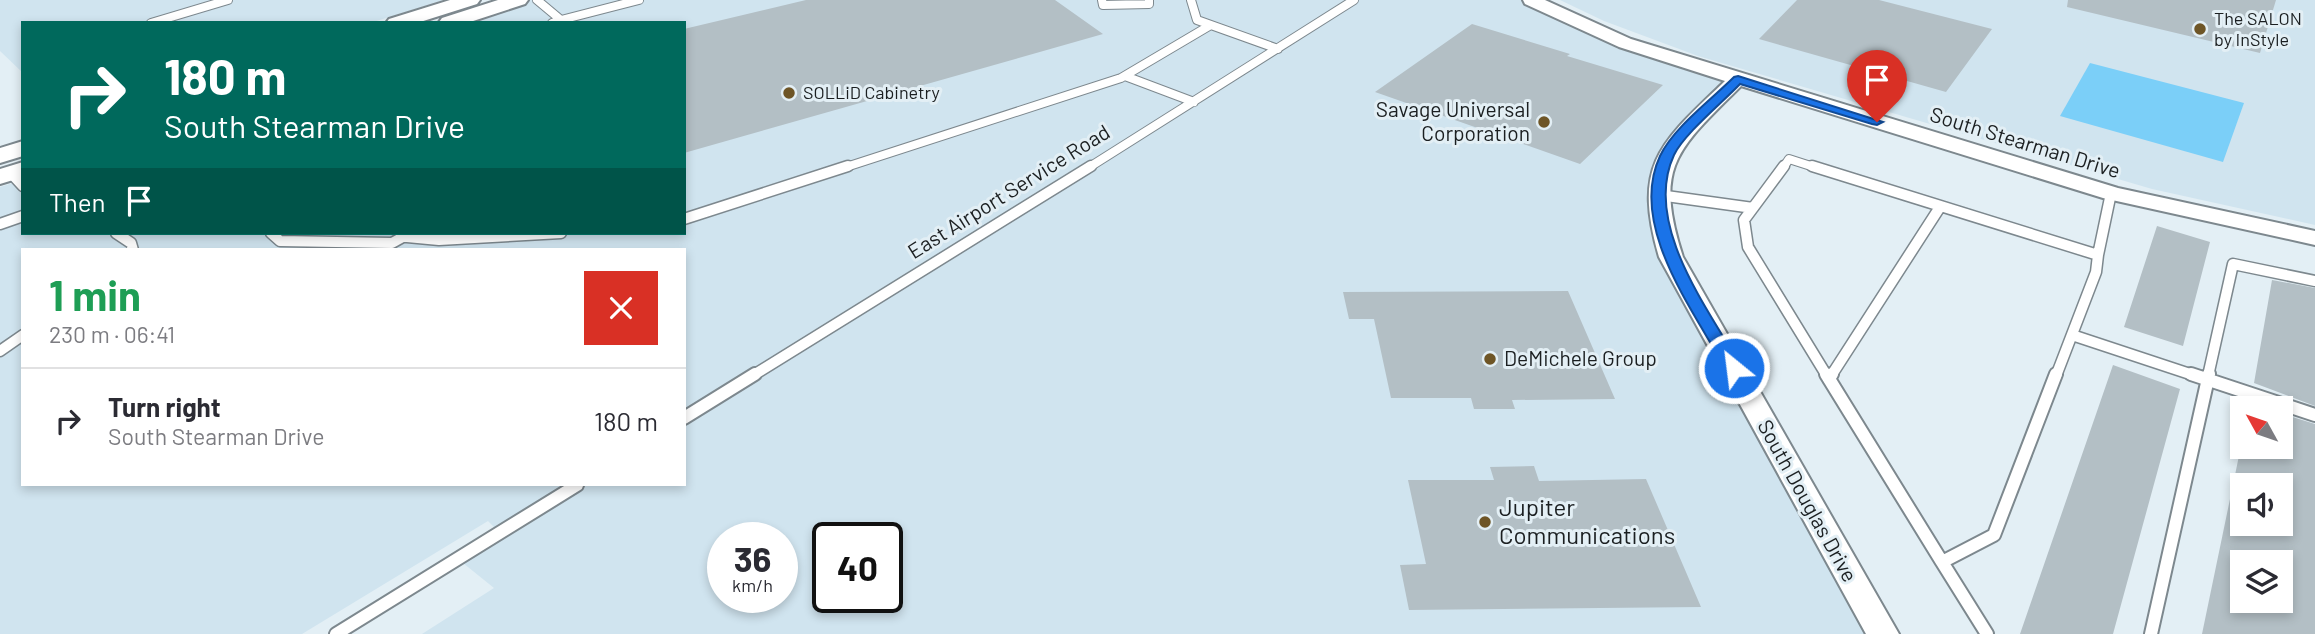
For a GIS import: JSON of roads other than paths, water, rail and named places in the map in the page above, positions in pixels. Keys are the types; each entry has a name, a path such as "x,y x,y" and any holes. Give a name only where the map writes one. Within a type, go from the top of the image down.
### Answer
{"main road":[{"path":"402,21 470,0"},
{"path":"453,21 518,0"},
{"path":"11,172 21,152"}],"street":[{"name":"South Stearman Drive","path":"1531,0 1625,43 1738,79 2111,192 2193,213 2315,238"},
{"name":"South Douglas Drive","path":"1738,79 1678,140 1662,167 1656,195 1658,214 1671,257 1883,634"}],"lane":[{"path":"158,21 228,0"},
{"path":"537,0 561,20"},
{"path":"558,21 639,0"},
{"path":"1102,0 1103,5 1149,4 1149,0"},
{"path":"1191,0 1197,20 1278,49"},
{"name":"East Airport Service Road","path":"686,417 1354,0"},
{"path":"686,218 1125,76 1209,26"},
{"path":"1125,76 1194,102"},
{"path":"1987,634 1748,247 1744,220 1789,159 2098,256"},
{"path":"1942,562 1994,534 2096,272 2111,192"},
{"path":"1656,195 1753,208"},
{"path":"1829,379 1940,207"},
{"path":"0,225 21,217"},
{"path":"119,235 131,243 132,248"},
{"path":"273,235 280,241 392,243 408,235 439,240 526,235"},
{"path":"2151,634 2234,264 2315,281"},
{"path":"2072,335 2315,415"},
{"path":"0,351 21,336"},
{"path":"336,634 575,486"}],"place":[{"name":"The SALON by InStyle","path":"2200,29"},
{"name":"SOLLiD Cabinetry","path":"789,93"},
{"name":"Savage Universal Corporation","path":"1544,122"},
{"name":"DeMichele Group","path":"1490,359"},
{"name":"Jupiter Communications","path":"1485,522"}]}
